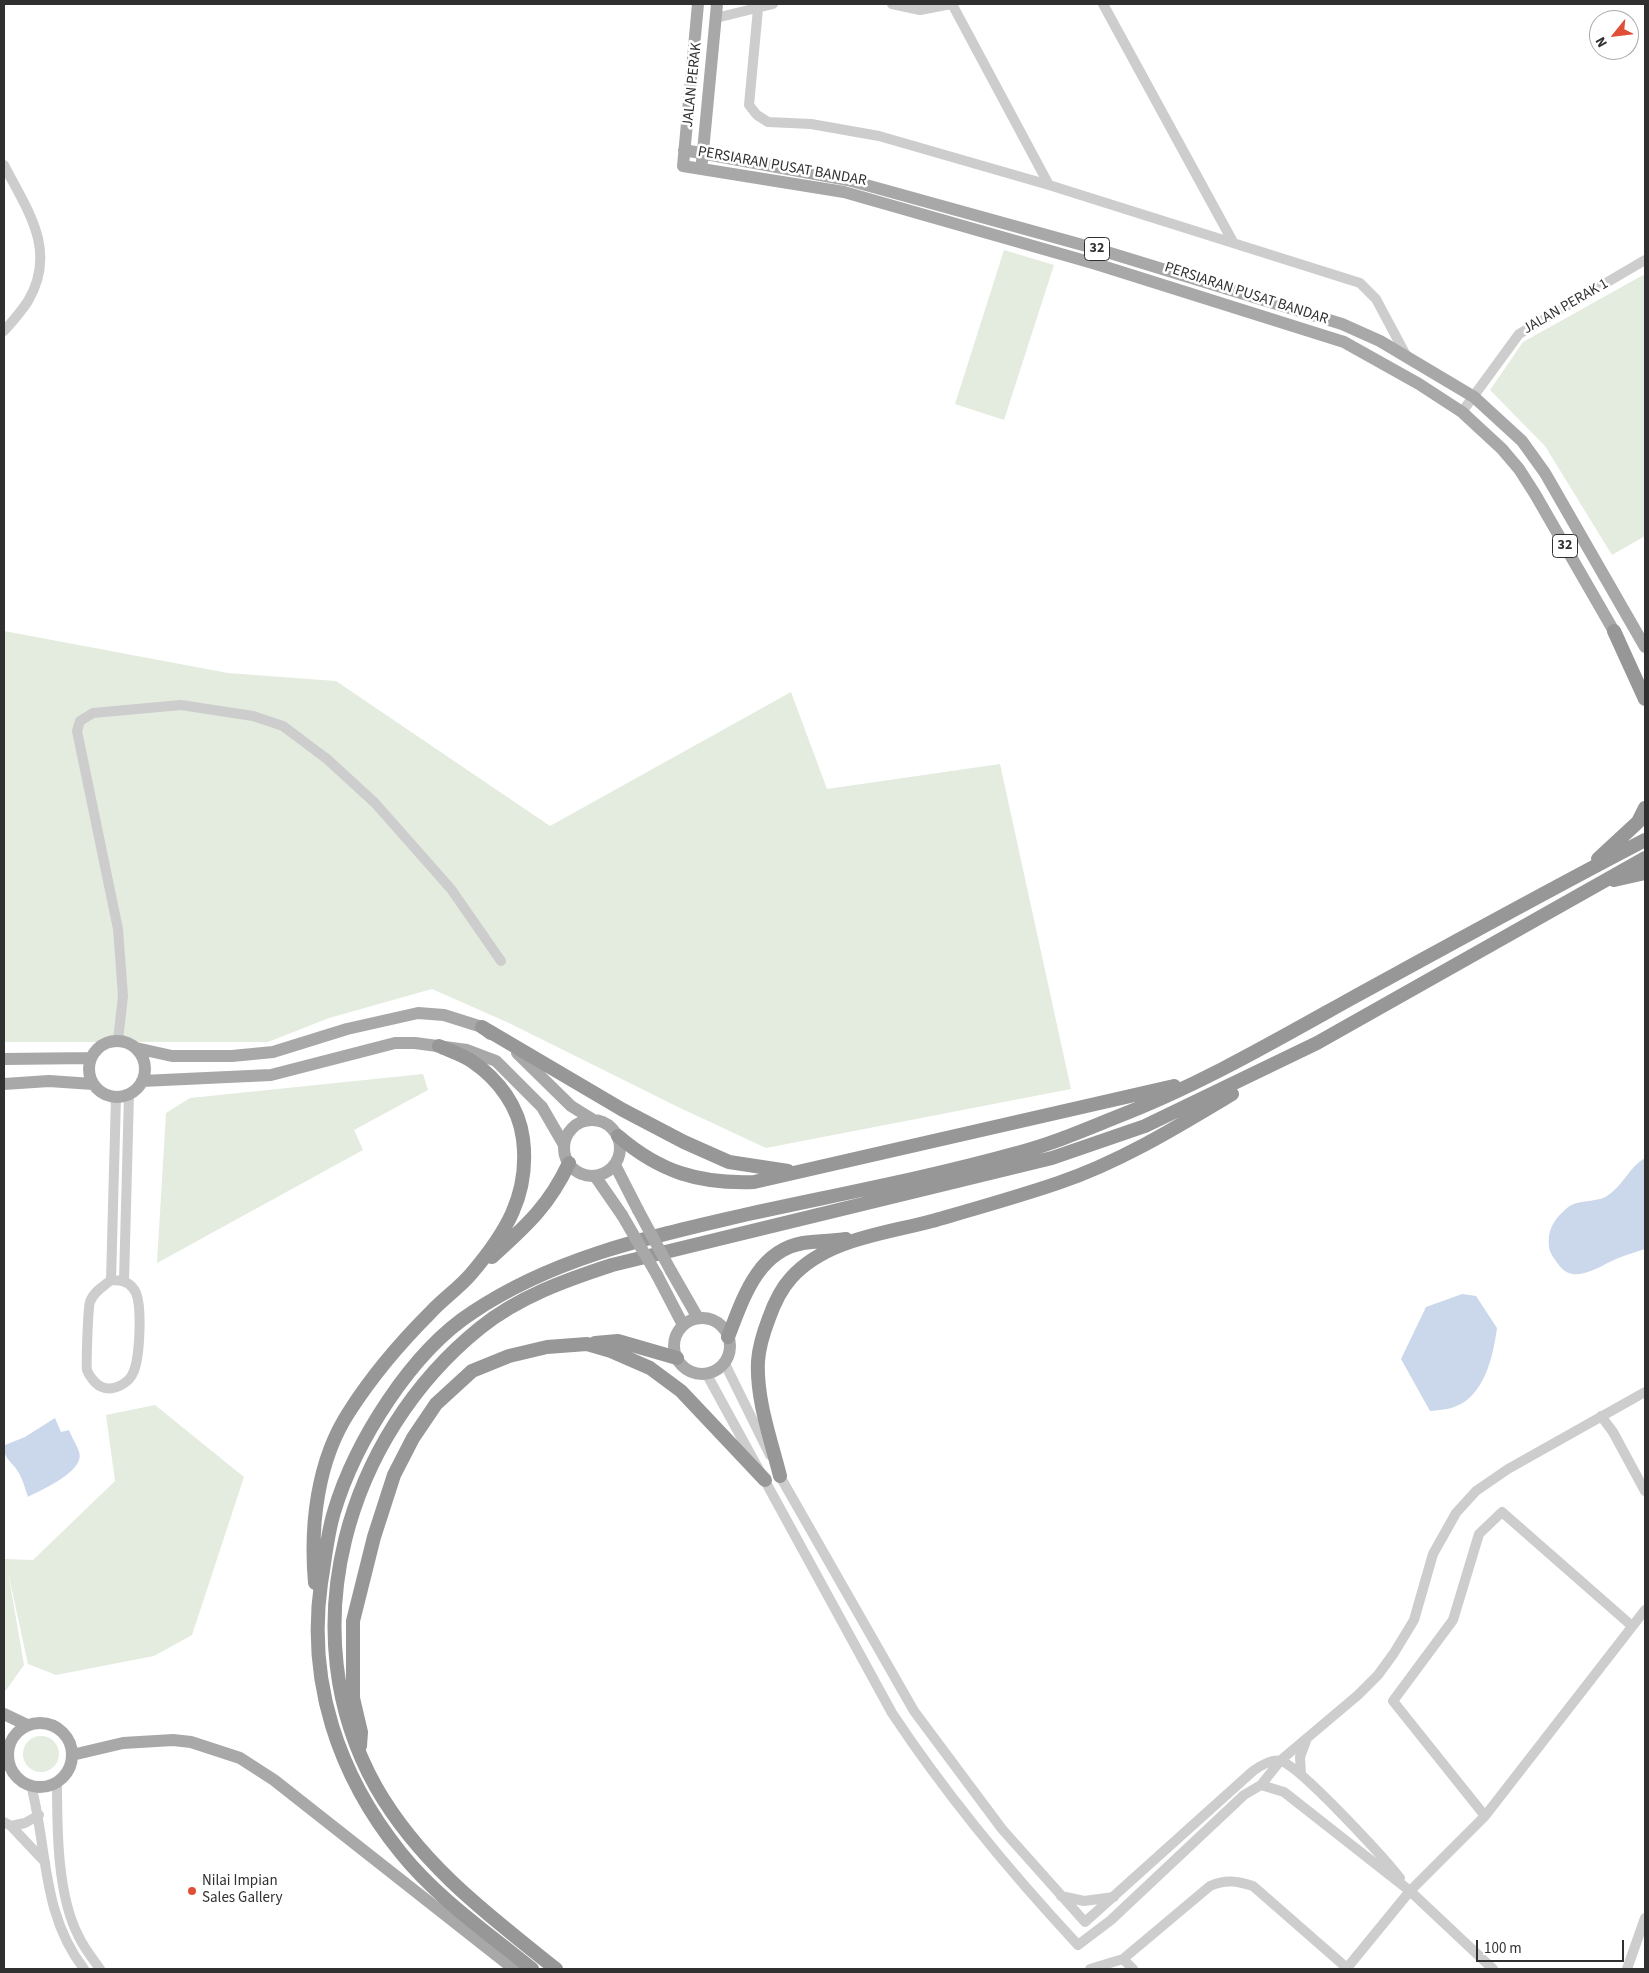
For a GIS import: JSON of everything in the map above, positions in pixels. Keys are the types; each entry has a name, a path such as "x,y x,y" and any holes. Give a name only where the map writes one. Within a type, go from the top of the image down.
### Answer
{"highway":[{"path":"1614,631 1645,699"},
{"path":"1581,874 1638,822 1645,808"},
{"path":"532,1969 456,1907 402,1854 375,1816 334,1736 326,1711 320,1674 316,1632 318,1609 332,1518 344,1480 376,1418 409,1373 446,1333 471,1313 527,1282 598,1252 665,1234 1020,1152 1117,1118 1207,1078 1645,840"},
{"path":"780,1476 759,1383 758,1361 764,1332 774,1305 790,1278 818,1255 862,1238 941,1218 1057,1184 1100,1168 1185,1122 1317,1043 1645,858"},
{"path":"1588,889 1627,876 1645,873"},
{"path":"482,1028 623,1110 684,1142 728,1162 797,1173"},
{"path":"556,1969 446,1878 427,1859 389,1808 359,1753 340,1690 336,1661 335,1615 339,1568 350,1518 364,1479 403,1410 430,1374 480,1328 506,1310 550,1287 612,1265 1052,1158 1145,1126 1317,1043"},
{"path":"439,1046 472,1061 494,1080 510,1100 522,1128 526,1158 524,1183 515,1209 496,1241 470,1275"},
{"path":"618,1136 639,1154 693,1178 728,1182 754,1182 1207,1078"},
{"path":"318,1609 313,1541 321,1481 334,1440 348,1413 393,1352 431,1312 542,1209 557,1188 568,1164"},
{"path":"728,1337 752,1280 774,1255 802,1243 862,1238"},
{"path":"359,1753 361,1732 353,1698 354,1622 374,1537 394,1476 413,1438 436,1404 472,1371 509,1356 547,1347 618,1341 677,1358"},
{"path":"587,1344 650,1368 681,1391 765,1480"}],"main road":[{"name":"JALAN PERAK","path":"684,166 698,4"},
{"name":"JALAN PERAK","path":"701,170 717,4"},
{"name":"PERSIARAN PUSAT BANDAR","path":"684,150 848,180 1096,249 1342,324 1380,341 1474,397 1522,441 1545,473 1645,647"},
{"name":"PERSIARAN PUSAT BANDAR","path":"684,166 844,192 1096,264 1344,342 1418,384 1462,412 1502,449 1519,469 1645,686"},
{"path":"136,1048 144,1064 142,1081 129,1094 116,1097 103,1093 94,1084 89,1067 91,1058 102,1045 118,1040 136,1048 172,1056 232,1056 273,1052 347,1029 418,1012 444,1015 482,1028 526,1060 571,1106 592,1119 608,1123 618,1136 621,1151 615,1166 609,1171 595,1176 580,1174 568,1164 564,1145 542,1106 496,1061 467,1050 395,1043 271,1075 142,1081"},
{"path":"4,1059 91,1058"},
{"path":"4,1084 49,1082 94,1084"},
{"path":"564,1145 570,1130 576,1124 592,1119"},
{"path":"615,1166 698,1318"},
{"path":"595,1176 622,1215 657,1275 683,1325"},
{"path":"698,1318 716,1322 728,1337 728,1354 724,1362 713,1371 706,1373 689,1370 677,1358 674,1340 683,1325 698,1318"},
{"path":"4,1714 27,1725"},
{"path":"44,1723 60,1730 66,1737 72,1755 68,1770 57,1782 49,1786 31,1785 15,1774 8,1756 6,1744 19,1730 27,1725 44,1723"},
{"path":"72,1755 123,1743 173,1740 191,1742 240,1758 274,1780 514,1969"}],"street":[{"path":"716,18 755,6 773,4"},
{"path":"892,4 920,10 952,4 1049,185"},
{"path":"1103,4 1233,242"},
{"path":"755,6 749,105 757,115 768,122 811,124 879,136 1049,185 1132,213 1233,242 1360,283 1376,299 1407,356"},
{"path":"4,165 36,227 42,255 39,276 28,301 4,331"},
{"name":"JALAN PERAK 1","path":"1462,412 1519,334 1645,260"},
{"path":"118,1040 123,996 118,929 77,731 80,721 93,713 182,705 253,716 283,726 327,759 375,802 450,889 501,961"},
{"path":"124,1281 129,1094"},
{"path":"111,1280 116,1097"},
{"path":"111,1280 124,1281 136,1294 139,1314 138,1353 133,1374 121,1386 109,1390 100,1387 87,1370 90,1302 97,1291 111,1280"},
{"path":"724,1362 780,1476 914,1711 1002,1829 1094,1933"},
{"path":"706,1373 867,1670 922,1758 988,1841 1078,1945 1111,1920 1244,1795 1261,1784 1281,1760 1358,1695 1378,1675 1414,1620 1434,1554 1456,1513 1476,1491 1601,1416 1645,1392"},
{"path":"1601,1416 1613,1432 1645,1491"},
{"path":"1485,1816 1393,1701 1453,1620 1479,1534 1502,1512 1632,1626"},
{"path":"1090,1969 1123,1959 1210,1886 1222,1881 1237,1880 1253,1886 1348,1969 1410,1891 1485,1816 1645,1610"},
{"path":"1301,1774 1300,1757 1306,1740"},
{"path":"1069,1935 1115,1897 1253,1771 1264,1764 1281,1760 1301,1774 1386,1861 1410,1891"},
{"path":"57,1782 58,1838 69,1913 79,1938 100,1969"},
{"path":"1261,1784 1284,1792 1410,1891 1493,1969"},
{"path":"31,1785 39,1815 45,1862 58,1927 72,1954 84,1969"},
{"path":"7,1824 25,1823 39,1815"},
{"path":"7,1824 45,1862"},
{"path":"1061,1896 1084,1900 1115,1897"},
{"path":"1627,1969 1645,1918"},
{"path":"1123,1959 1133,1969"}],"shaded area":[{"path":"1004,250 1054,265 1004,420 955,404"},
{"path":"1645,274 1645,536 1612,555 1545,446 1490,390 1523,342"},
{"path":"4,631 228,673 336,681 550,826 791,692 827,789 1000,764 1071,1089 766,1148 678,1107 509,1023 432,989 329,1018 268,1042 4,1042"},
{"path":"423,1074 428,1090 354,1130 363,1150 157,1263 166,1113 190,1098"},
{"path":"155,1405 244,1477 192,1635 154,1656 56,1675 28,1664 8,1572 24,1665 4,1693 4,1550 5,1559 33,1560 115,1481 106,1415"},
{"path":"41,1736 48,1737 54,1741 58,1747 58,1761 54,1767 48,1771 41,1772 34,1771 28,1767 24,1761 23,1754 24,1747 28,1741 34,1737"}],"water":[{"path":"1645,1158 1645,1249 1586,1273 1571,1274 1564,1270 1550,1252 1549,1235 1552,1225 1562,1212 1571,1205 1598,1200 1613,1192 1635,1166"},
{"path":"1462,1294 1476,1296 1497,1328 1490,1363 1473,1395 1454,1407 1430,1411 1401,1359 1426,1307"},
{"path":"55,1418 61,1432 69,1430 78,1449 79,1459 76,1466 61,1479 28,1497 19,1473 6,1456 5,1445 25,1437"}],"place":[{"name":"Nilai Impian Sales Gallery","path":"192,1891"}]}
